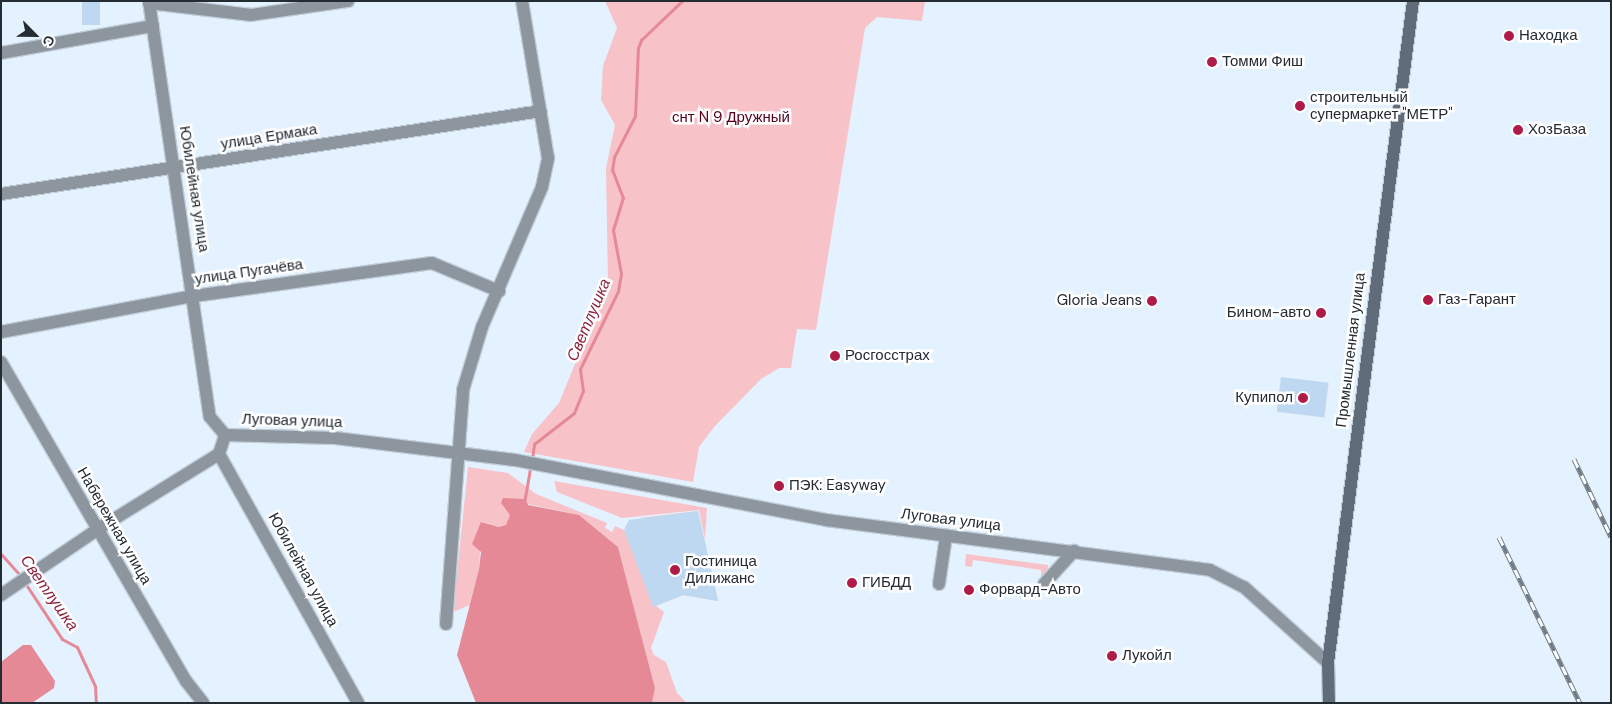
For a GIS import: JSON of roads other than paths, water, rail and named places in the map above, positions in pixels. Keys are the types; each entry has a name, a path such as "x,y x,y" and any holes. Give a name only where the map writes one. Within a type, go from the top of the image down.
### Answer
{"main road":[{"name":"Промышленная улица","path":"1329,703 1328,663 1413,1"}],"street":[{"path":"149,2 251,15 348,1"},
{"path":"446,624 461,452 462,390 482,327 542,187 548,158 522,1"},
{"name":"Юбилейная улица","path":"149,2 194,296 210,417 225,435"},
{"path":"1,53 153,26"},
{"name":"улица Ермака","path":"1,194 541,111"},
{"name":"улица Пугачёва","path":"1,332 194,296 432,263 499,291"},
{"name":"Набережная улица","path":"1,362 186,682 204,703"},
{"name":"Луговая улица","path":"219,454 225,435 335,438 461,452 515,460 826,520 1210,570 1226,576 1244,587 1328,663"},
{"path":"1,595 98,528 219,454"},
{"name":"Юбилейная улица","path":"219,454 358,703"},
{"path":"939,584 946,536"},
{"path":"1044,584 1074,551"}],"waterway":[{"name":"Светлушка","path":"532,459 534,444 574,413 583,391 580,369 618,291 621,274 613,230 623,198 612,170 614,157 635,116 638,48 641,40 682,1"},
{"name":"Светлушка","path":"524,503 531,465"},
{"name":"Светлушка","path":"1,554 22,577"},
{"name":"Светлушка","path":"25,583 62,639 77,647 95,686 96,703"}],"railway":[{"path":"1574,459 1611,537"},
{"path":"1499,537 1580,703"}],"place":[{"name":"Находка","path":"1509,36"},
{"name":"Томми Фиш","path":"1212,62"},
{"name":"строительный супермаркет \"МЕТР\"","path":"1300,106"},
{"name":"ХозБаза","path":"1518,130"},
{"name":"Газ-Гарант","path":"1428,300"},
{"name":"Gloria Jeans","path":"1152,301"},
{"name":"Бином-авто","path":"1321,313"},
{"name":"Росгосстрах","path":"835,356"},
{"name":"Купипол","path":"1303,398"},
{"name":"ПЭК: Easyway","path":"779,486"},
{"name":"Гостиница Дилижанс","path":"675,570"},
{"name":"ГИБДД","path":"852,583"},
{"name":"Форвард-Авто","path":"969,590"},
{"name":"Лукойл","path":"1112,656"}],"park label":[{"name":"снт N 9 Дружный","path":"731,118"}]}
